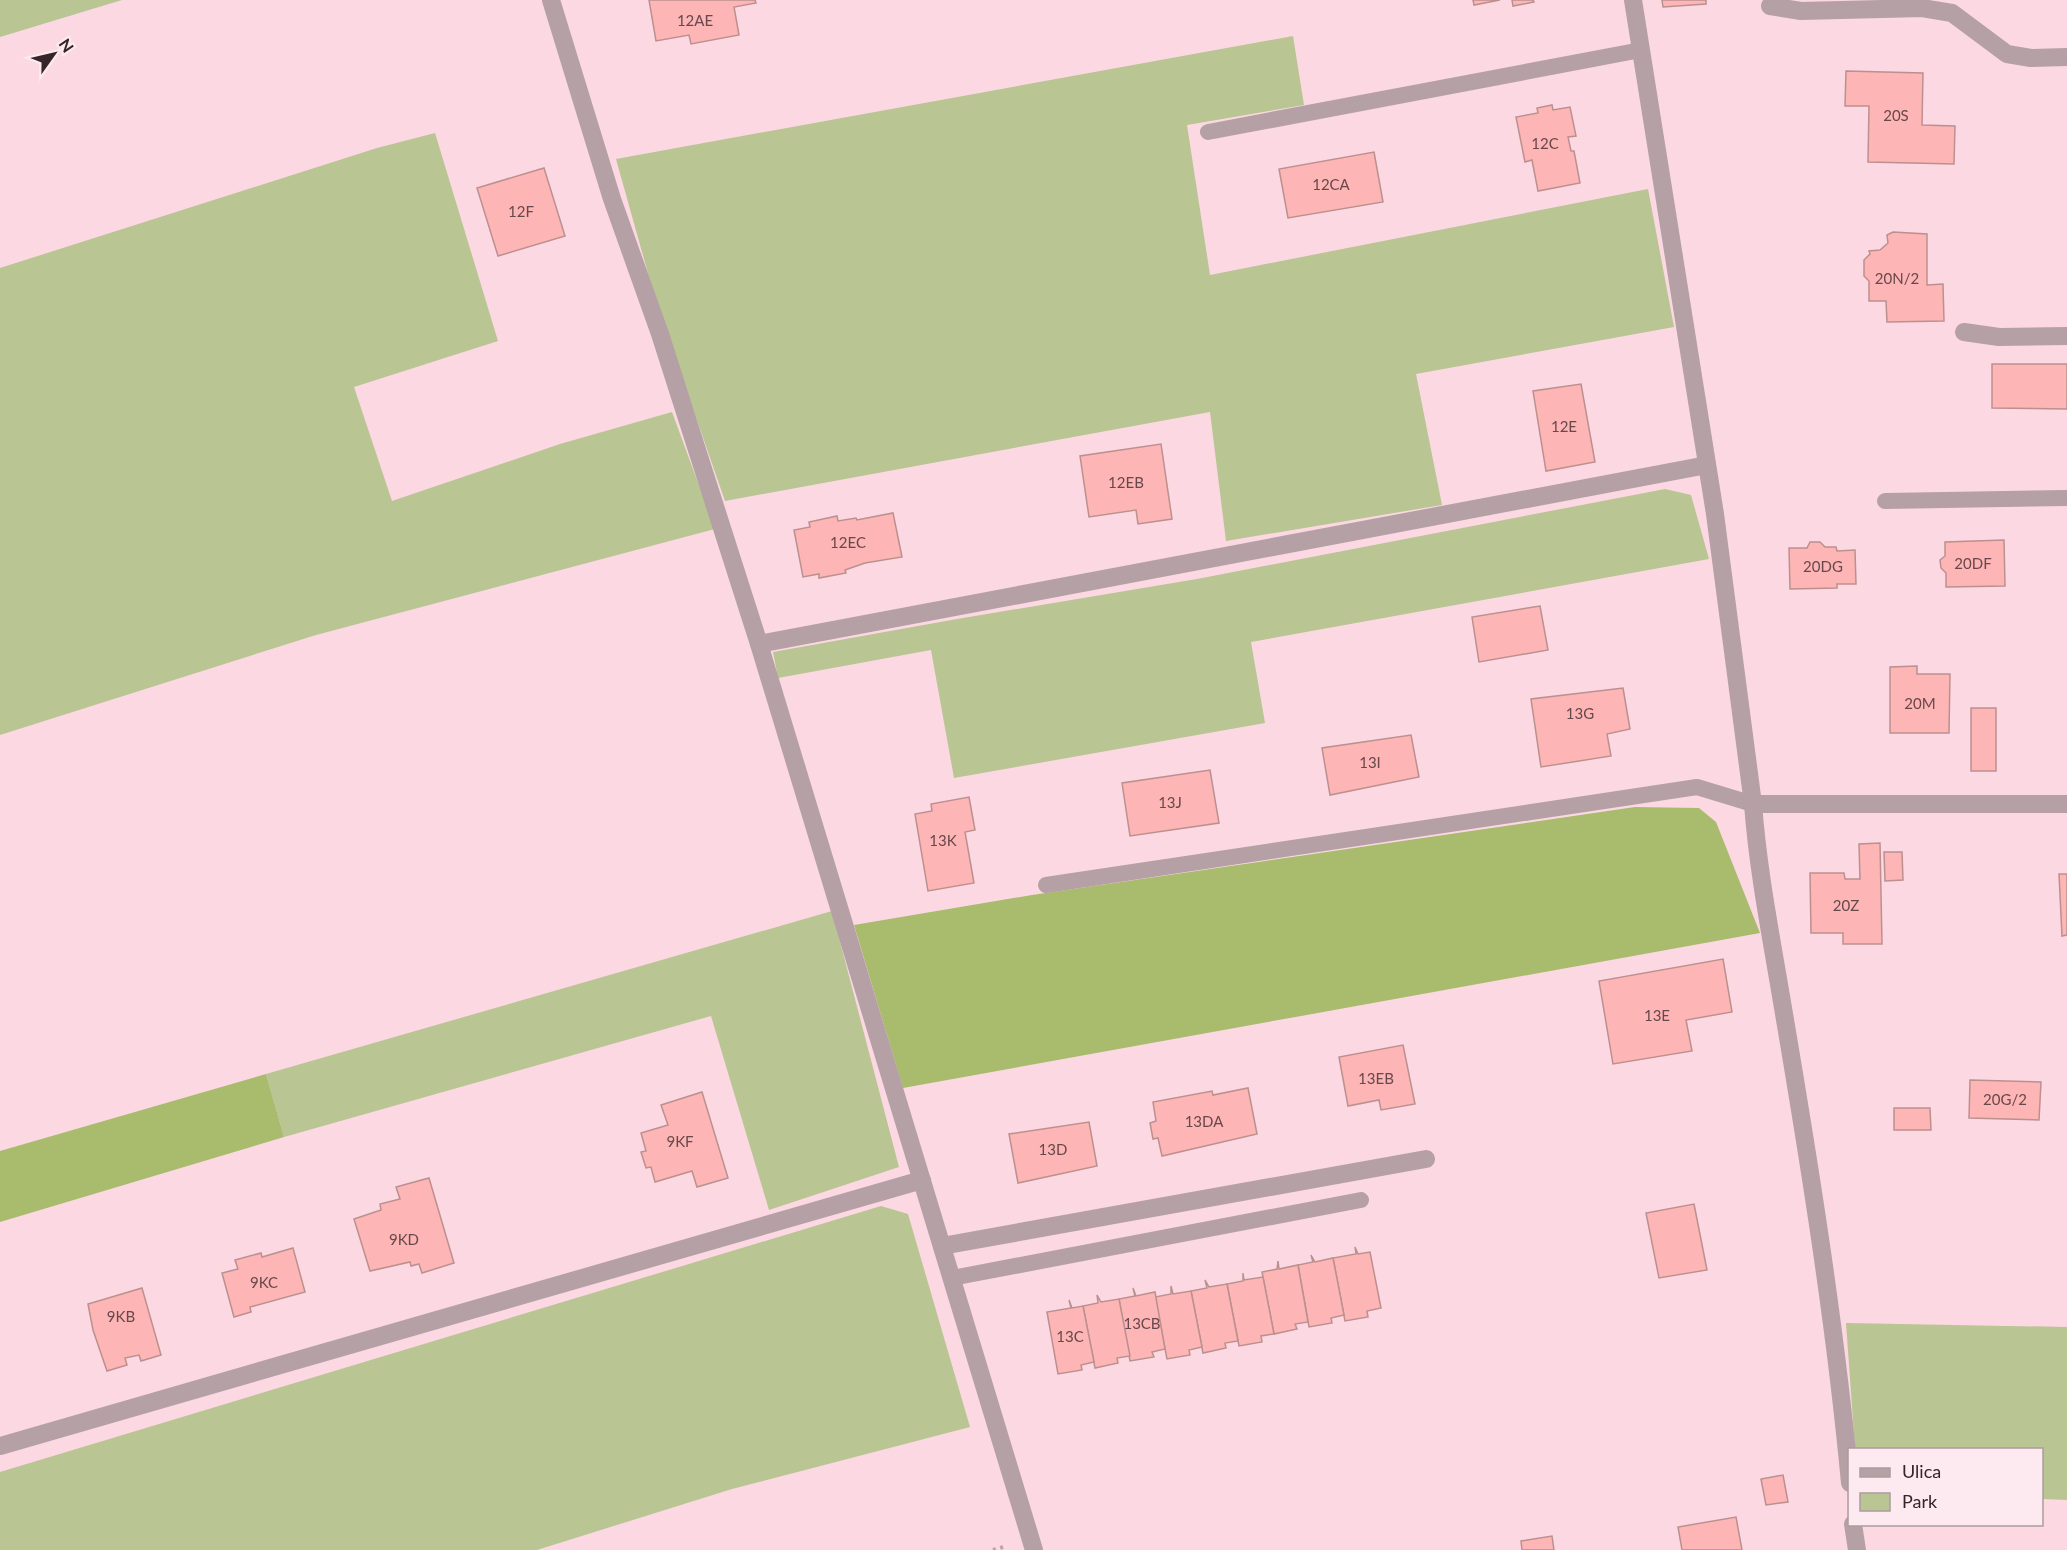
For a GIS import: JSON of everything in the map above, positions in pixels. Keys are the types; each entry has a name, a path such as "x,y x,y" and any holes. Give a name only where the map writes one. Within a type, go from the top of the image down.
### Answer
{"street":[{"path":"551,0 612,199 660,334 759,644 1034,1550"},
{"path":"1633,0 1707,465 1753,804 1758,867 1784,1013 1840,1372 1848,1461"},
{"path":"1770,6 1801,11 1922,8 1952,13 2007,54 2031,58 2067,57"},
{"path":"1964,332 1999,337 2067,336"},
{"path":"759,644 1707,465"},
{"path":"1753,804 2067,804"},
{"path":"942,1246 1425,1159"},
{"path":"0,1446 922,1180"},
{"path":"1853,1526 1857,1550"}],"lane":[{"path":"1208,132 1641,50"},
{"path":"1885,501 2067,498"},
{"path":"1046,885 1697,787 1753,804"},
{"path":"952,1278 1361,1200"}],"green space":[{"path":"0,0 122,0 0,37"},
{"path":"1293,36 1304,105 1187,125 1210,275 1648,189 1674,327 1416,374 1442,505 1226,541 1210,412 725,501 656,302 616,159"},
{"path":"435,133 498,341 354,387 392,501 560,444 672,412 715,529 316,635 0,735 0,268 377,148"},
{"path":"1665,489 1691,495 1709,559 1251,642 1265,723 954,778 931,650 778,678 773,652 1197,579"},
{"path":"1635,807 1699,808 1716,822 1760,933 903,1088 854,925 1032,895"},
{"path":"832,911 899,1167 769,1210 711,1016 284,1137 266,1074"},
{"path":"266,1074 284,1137 0,1222 0,1151"},
{"path":"881,1206 908,1214 970,1427 732,1489 537,1550 0,1550 0,1472"},
{"path":"1846,1323 2067,1327 2067,1500 2043,1499 2043,1448 1855,1448"}],"building":[{"path":"649,0 755,0 756,3 734,7 739,35 691,44 689,35 656,41"},
{"path":"1473,0 1500,0 1474,5"},
{"path":"1512,0 1533,0 1534,2 1513,6"},
{"path":"1662,0 1706,0 1706,4 1663,7"},
{"path":"1846,71 1923,73 1922,125 1955,126 1954,164 1868,162 1869,106 1845,106"},
{"path":"1552,105 1553,110 1570,107 1576,136 1568,137 1571,151 1574,151 1580,183 1538,191 1532,160 1525,162 1516,117 1538,113 1537,108"},
{"path":"1374,152 1383,202 1288,218 1279,169"},
{"path":"544,168 565,236 498,256 477,188"},
{"path":"1893,232 1927,234 1927,285 1943,284 1944,321 1887,322 1886,301 1869,301 1869,281 1864,276 1864,260 1870,254 1869,251 1880,250 1888,243 1887,235"},
{"path":"1992,364 2067,364 2067,409 1992,408"},
{"path":"1581,384 1595,462 1546,471 1533,391"},
{"path":"1161,444 1172,519 1138,524 1136,510 1089,517 1080,456"},
{"path":"893,513 902,557 865,563 845,570 846,573 819,578 819,574 803,577 794,530 810,527 809,522 837,516 838,521 856,518 857,520"},
{"path":"2004,540 2005,586 1946,587 1946,573 1941,568 1940,560 1945,556 1945,542"},
{"path":"1810,542 1820,542 1825,547 1836,547 1837,551 1855,550 1856,584 1837,584 1837,588 1790,589 1789,548 1807,548"},
{"path":"1540,606 1548,650 1479,662 1472,617"},
{"path":"1917,666 1917,674 1950,674 1949,733 1890,733 1890,667"},
{"path":"1623,688 1630,729 1607,734 1611,756 1541,767 1531,699"},
{"path":"1971,708 1996,708 1996,771 1971,771"},
{"path":"1411,735 1419,777 1330,795 1322,748"},
{"path":"1210,770 1219,823 1130,836 1122,783"},
{"path":"969,797 975,830 965,832 974,883 928,891 915,814 932,811 931,804"},
{"path":"1880,843 1882,944 1843,944 1843,933 1811,933 1810,873 1844,873 1845,879 1860,879 1859,844"},
{"path":"1884,852 1902,852 1903,880 1885,881"},
{"path":"2059,874 2067,874 2067,935 2062,936"},
{"path":"1723,959 1732,1012 1686,1020 1692,1051 1613,1064 1599,981"},
{"path":"1403,1045 1415,1104 1381,1110 1379,1100 1348,1106 1339,1057"},
{"path":"1970,1080 2041,1082 2039,1120 1969,1118"},
{"path":"1248,1088 1257,1134 1162,1156 1158,1138 1153,1139 1150,1123 1156,1121 1153,1102 1212,1091 1213,1095"},
{"path":"702,1092 728,1178 697,1187 692,1171 655,1182 651,1167 646,1168 641,1152 646,1151 641,1133 668,1125 661,1105"},
{"path":"1894,1108 1930,1108 1931,1130 1894,1130"},
{"path":"1089,1122 1097,1166 1018,1183 1009,1134"},
{"path":"429,1178 454,1263 422,1273 419,1264 411,1266 410,1262 370,1271 354,1219 381,1210 380,1204 400,1199 396,1187"},
{"path":"1694,1204 1707,1270 1659,1278 1646,1213"},
{"path":"1355,1247 1358,1254 1370,1252 1381,1308 1367,1311 1368,1317 1345,1321 1333,1258 1356,1254"},
{"path":"293,1248 305,1292 250,1307 251,1312 234,1317 222,1273 238,1269 235,1260 261,1253 262,1257"},
{"path":"1311,1255 1315,1262 1333,1258 1344,1315 1331,1318 1332,1323 1309,1327 1298,1265 1313,1262"},
{"path":"1278,1261 1279,1269 1298,1265 1308,1322 1295,1324 1297,1329 1274,1334 1262,1272 1277,1269"},
{"path":"1243,1273 1244,1280 1263,1277 1274,1334 1261,1336 1262,1342 1239,1346 1227,1284 1243,1281"},
{"path":"1205,1280 1209,1287 1227,1284 1238,1341 1225,1343 1226,1348 1203,1353 1191,1291 1207,1288"},
{"path":"1171,1286 1173,1294 1191,1291 1202,1347 1189,1350 1190,1355 1167,1359 1155,1297 1171,1294"},
{"path":"142,1288 161,1355 141,1361 139,1355 125,1358 127,1365 107,1371 93,1330 88,1304"},
{"path":"1133,1288 1136,1296 1155,1292 1165,1349 1152,1352 1154,1357 1130,1361 1119,1299 1135,1296"},
{"path":"1097,1295 1101,1302 1119,1299 1130,1356 1117,1358 1118,1363 1095,1368 1083,1306 1098,1303"},
{"path":"1069,1300 1072,1308 1083,1306 1094,1362 1081,1365 1082,1370 1058,1374 1047,1312 1071,1308"},
{"path":"1783,1475 1788,1502 1766,1505 1761,1479"},
{"path":"1736,1517 1742,1550 1682,1550 1678,1527"},
{"path":"1552,1536 1554,1550 1522,1550 1521,1541"}]}
